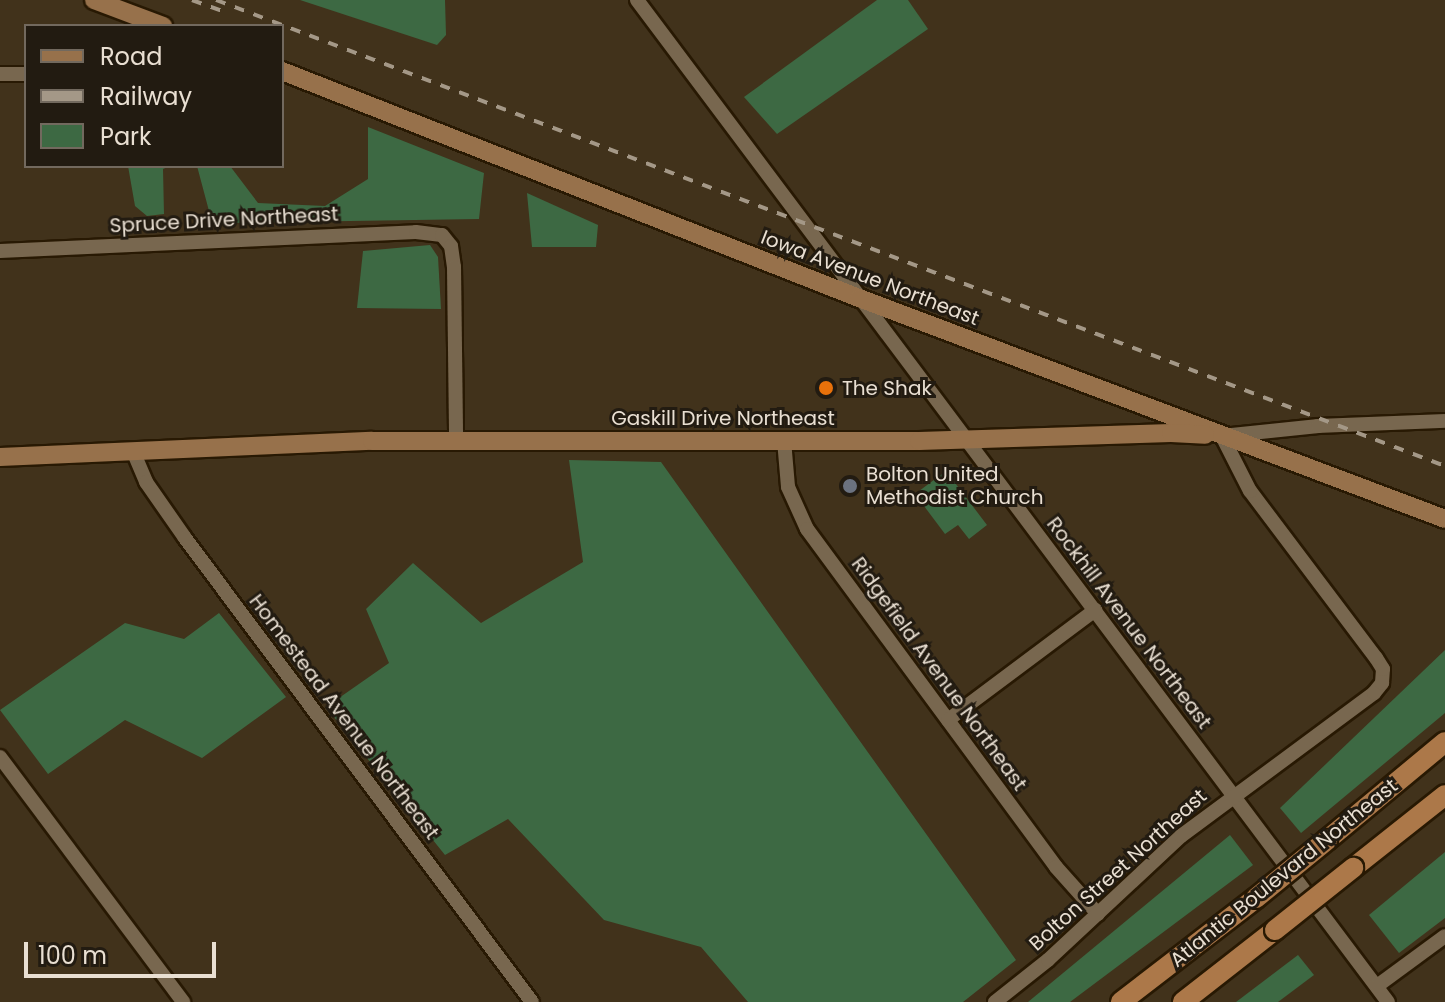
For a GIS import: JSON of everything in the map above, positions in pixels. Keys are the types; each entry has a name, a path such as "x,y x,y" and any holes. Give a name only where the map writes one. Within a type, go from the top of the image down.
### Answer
{"highway":[{"name":"Atlantic Boulevard Northeast","path":"1121,1002 1256,898 1445,742"},
{"name":"Atlantic Boulevard Northeast","path":"1183,1002 1445,795"}],"main road":[{"path":"94,0 158,24"},
{"name":"Iowa Avenue Northeast","path":"284,72 859,298 1445,519"},
{"name":"Gaskill Drive Northeast","path":"0,457 456,439 966,440 1171,433 1222,436"}],"street":[{"name":"Rockhill Avenue Northeast","path":"637,0 799,212 859,298 1388,1002"},
{"path":"0,74 24,74"},
{"name":"Spruce Drive Northeast","path":"0,251 431,232 447,239 454,267 456,439"},
{"name":"Gaskill Drive Northeast","path":"1222,436 1318,426 1445,421"},
{"name":"Bolton Street Northeast","path":"995,1002 1098,914 1181,836 1362,702 1382,683 1383,669 1376,658 1250,491 1222,436"},
{"name":"Ridgefield Avenue Northeast","path":"784,440 788,487 807,529 1056,867 1098,914"},
{"name":"Homestead Avenue Northeast","path":"133,451 146,482 185,538 532,1002"},
{"path":"948,720 1095,610"},
{"path":"0,757 183,1002"},
{"path":"1377,986 1445,936"}],"green space":[{"path":"300,0 445,0 446,35 437,45"},
{"path":"877,0 908,0 928,29 777,134 744,97"},
{"path":"368,127 484,173 479,219 230,223 209,211 198,168 232,168 258,203 325,206 368,179"},
{"path":"128,168 165,168 164,214 147,216 135,206"},
{"path":"527,193 598,225 596,247 532,247"},
{"path":"430,245 438,257 441,309 357,308 363,251"},
{"path":"569,460 661,462 1016,960 963,1002 748,1002 701,947 604,920 508,819 445,855 326,707 389,663 366,609 413,563 481,623 583,562"},
{"path":"946,471 987,525 969,539 958,525 945,534 915,494"},
{"path":"219,613 286,697 202,758 125,720 48,774 0,710 125,623 184,639"},
{"path":"1445,650 1445,713 1301,833 1280,808"},
{"path":"1230,835 1253,865 1070,1002 1028,1002"},
{"path":"1445,852 1445,918 1399,953 1369,915"},
{"path":"1298,955 1314,975 1278,1002 1236,1002"}],"railway":[{"path":"192,0 227,13"},
{"path":"216,0 279,24"},
{"path":"284,26 1445,466"}],"place":[{"name":"The Shak","path":"826,388"},
{"name":"Bolton United Methodist Church","path":"850,486"}]}
